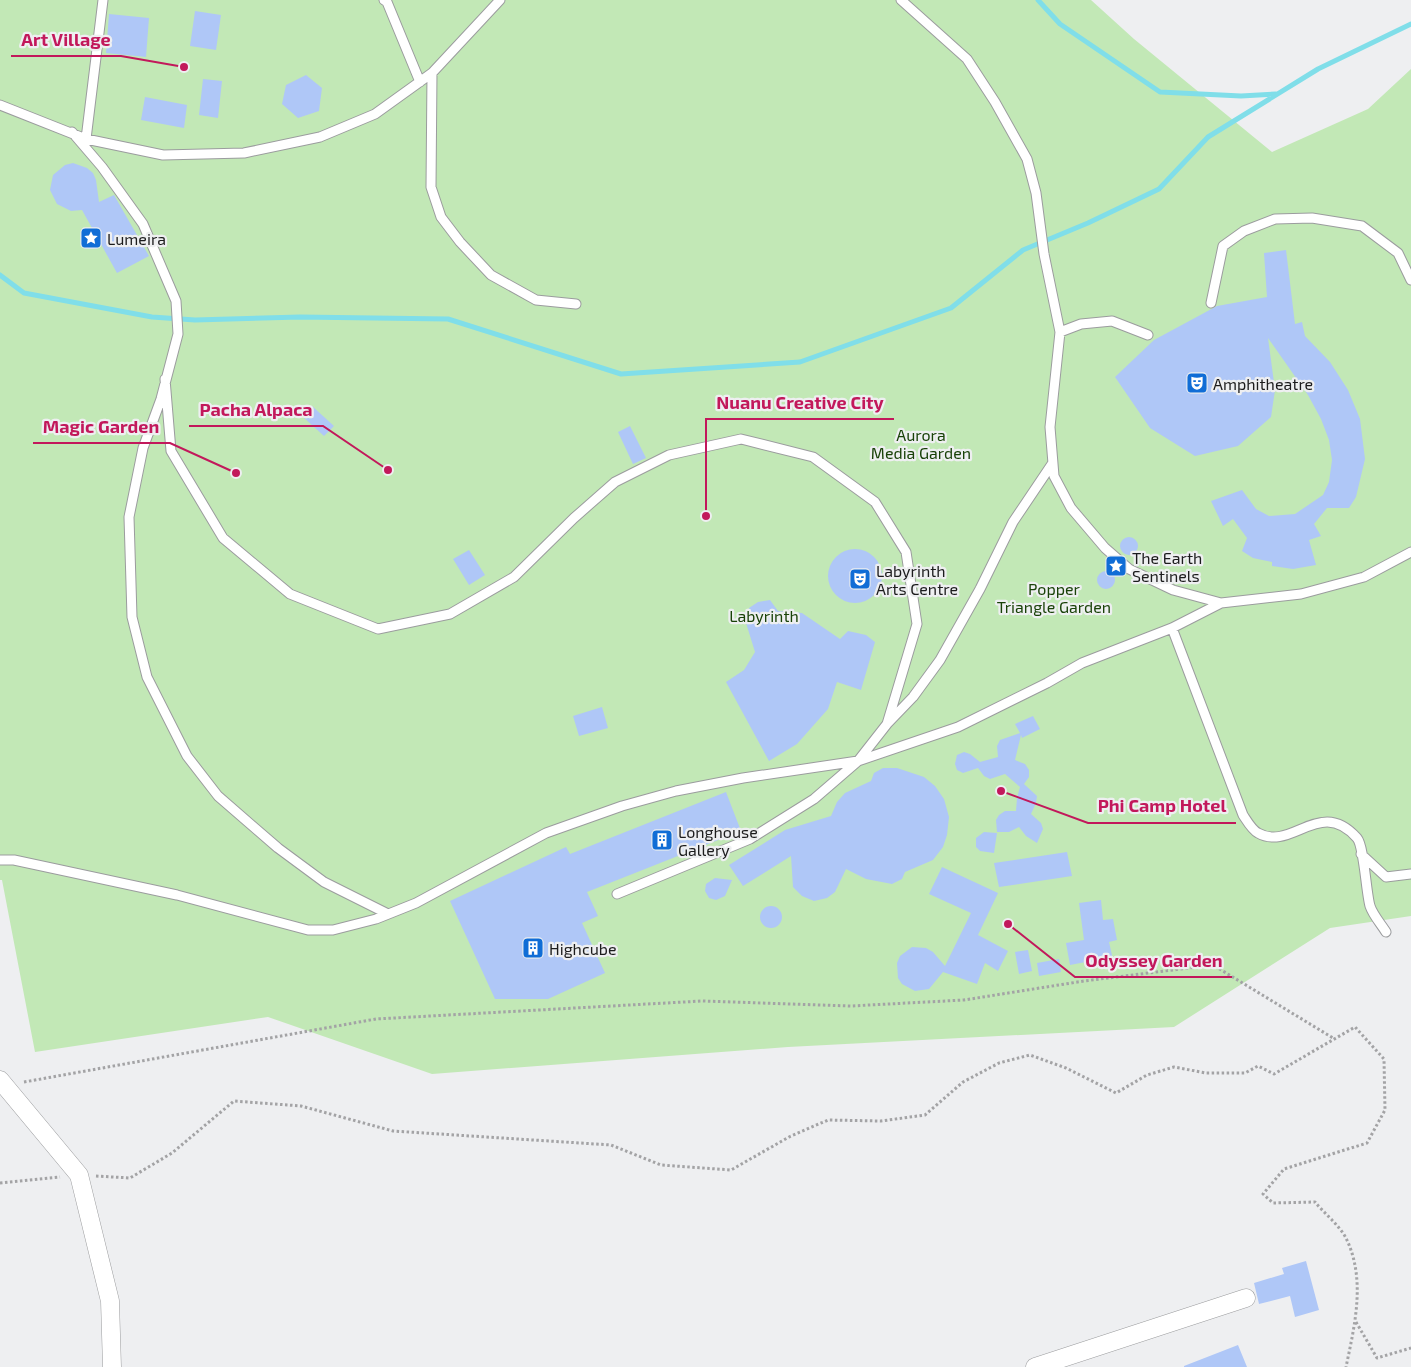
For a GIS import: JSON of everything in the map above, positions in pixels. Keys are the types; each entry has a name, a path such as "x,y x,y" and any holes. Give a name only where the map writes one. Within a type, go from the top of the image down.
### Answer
{"street":[{"path":"3,1083 79,1175 110,1301 112,1367"},
{"path":"1038,1367 1246,1298"}],"lane":[{"path":"86,138 103,0"},
{"path":"384,0 387,2 420,82"},
{"path":"0,105 86,138 163,155 244,153 320,137 375,114 432,73 500,0"},
{"path":"901,0 967,59 995,102 1027,159 1036,192 1044,254 1060,332 1050,427 1054,476 1071,508 1105,548 1129,569 1172,590 1221,603"},
{"path":"432,73 431,187 441,217 460,242 491,275 536,300 576,304"},
{"path":"72,132 102,167 143,224 176,301 178,334 160,399 143,448 129,516 132,617 147,677 187,756 218,796 278,848 324,882 388,914"},
{"path":"1211,303 1223,246 1244,231 1275,219 1312,218 1362,226 1398,254 1411,280"},
{"path":"1060,332 1081,324 1112,321 1148,335"},
{"path":"165,379 171,452 223,538 290,594 378,629 450,614 514,577 574,518 615,482 669,455 741,439 813,457 875,502 906,552 917,624 887,724"},
{"path":"617,894 750,839 814,799 858,761 887,724 913,697 940,660 980,589 1014,522 1052,464"},
{"path":"0,860 14,860 177,894 308,930 333,930 388,914 416,903 546,833 622,806 676,791 742,778 858,761 958,727 1047,683 1082,663 1172,628 1221,603 1301,594 1364,577 1410,557"},
{"path":"1172,628 1243,815 1256,832 1270,838 1290,833 1319,821 1342,824 1358,840 1370,907 1386,932"},
{"path":"1361,854 1386,877 1411,874"}],"path":[{"path":"3,1083 376,1019 702,1001 851,1006 964,1000 1084,981 1213,965 1334,1039"},
{"path":"0,1183 79,1175 130,1178 172,1153 234,1101 301,1106 393,1131 611,1146 661,1165 730,1170 788,1136 828,1120 881,1121 925,1115 963,1082 999,1064 1030,1055 1066,1068 1116,1093 1147,1075 1174,1067 1206,1073 1246,1073 1258,1066 1274,1074 1355,1027 1384,1059 1385,1110 1367,1143 1284,1169 1263,1194 1273,1203 1315,1202 1345,1237 1358,1283 1355,1321 1346,1367"},
{"path":"1355,1321 1377,1358 1411,1348"}],"green space":[{"path":"0,0 1091,0 1134,39 1272,152 1368,109 1411,69 1411,916 1330,928 1174,1027 788,1047 432,1074 268,1017 35,1052 2,880 0,880"}],"building":[{"path":"195,11 221,15 216,50 190,46"},
{"path":"109,14 149,18 146,57 106,53"},
{"path":"306,75 322,88 319,111 298,118 282,104 286,85"},
{"path":"203,79 222,81 218,118 199,115"},
{"path":"145,97 187,105 184,128 141,120"},
{"path":"73,163 87,168 93,173 96,180 99,202 114,195 149,256 117,273 82,210 71,211 57,204 50,190 53,175 65,165"},
{"path":"1286,250 1295,324 1302,322 1305,336 1330,362 1348,390 1360,419 1365,459 1356,497 1349,508 1327,508 1314,524 1321,536 1309,540 1316,565 1293,569 1272,566 1272,562 1253,558 1242,551 1247,538 1233,519 1223,526 1211,501 1242,490 1256,509 1269,516 1295,514 1323,495 1329,482 1332,460 1329,440 1321,419 1308,395 1268,338 1275,390 1271,417 1238,446 1195,456 1150,428 1115,377 1154,340 1217,306 1267,297 1264,253"},
{"path":"312,406 334,426 324,436 303,417"},
{"path":"630,426 646,458 633,464 618,432"},
{"path":"1129,537 1135,540 1138,546 1135,552 1129,555 1123,552 1120,546 1123,540"},
{"path":"855,549 865,551 874,557 880,566 882,576 880,586 874,595 865,601 855,603 845,601 836,595 830,586 828,576 830,566 836,557 845,551"},
{"path":"469,550 485,575 469,585 453,559"},
{"path":"1106,571 1112,574 1115,580 1112,586 1106,589 1100,586 1097,580 1100,574"},
{"path":"770,600 778,611 802,613 840,639 848,631 866,635 875,642 861,690 837,682 828,709 797,744 769,761 726,682 744,670 755,652 746,623 749,608 758,602"},
{"path":"602,707 608,728 579,736 573,716"},
{"path":"1033,716 1040,729 1022,738 1021,735 1015,760 1025,764 1029,770 1029,777 1024,784 1037,796 1031,814 1041,823 1043,829 1037,843 1026,836 1019,827 1009,832 997,832 996,820 999,815 1005,811 1016,811 1020,787 1005,774 990,779 984,776 978,768 963,773 957,770 955,764 957,755 964,752 980,762 998,757 997,746 1000,740 1020,733 1015,724"},
{"path":"883,768 897,768 924,777 935,786 944,799 949,817 947,835 943,847 933,860 905,872 902,879 892,884 866,879 846,869 835,892 827,898 814,901 802,896 793,887 791,856 743,886 729,865 785,830 831,816 837,802 845,793 871,781 874,773"},
{"name":"Highcube","path":"726,792 741,831 587,892 598,916 582,923 605,973 548,999 495,999 450,901 566,847 570,854"},
{"path":"984,832 997,833 994,853 980,851 976,847 976,838"},
{"path":"1067,852 1072,876 999,887 994,863"},
{"path":"942,867 998,893 978,935 1008,951 998,971 985,963 977,984 943,972 929,989 915,991 902,984 898,978 897,963 900,956 912,947 926,948 933,952 945,966 971,913 929,894"},
{"path":"715,878 732,880 725,896 716,900 709,898 705,891 706,884"},
{"path":"1101,900 1103,920 1113,919 1117,940 1109,942 1114,964 1092,968 1091,961 1070,965 1066,943 1084,940 1079,903"},
{"path":"771,906 779,909 782,917 779,925 771,928 763,925 760,917 763,909"},
{"path":"1028,950 1032,971 1019,974 1015,952"},
{"path":"1059,959 1061,972 1039,976 1037,963"},
{"path":"1306,1261 1319,1310 1295,1317 1290,1296 1259,1304 1254,1283 1284,1274 1282,1268"},
{"path":"1238,1345 1247,1367 1184,1367 1184,1366"}],"waterway":[{"path":"1038,0 1060,24 1160,92 1241,96 1276,94"},
{"path":"0,275 24,293 152,317 195,320 300,317 448,319 621,374 800,362 951,308 1023,250 1088,223 1159,189 1208,137 1318,69 1411,24"}],"place":[{"name":"Art Village","path":"184,67"},
{"name":"Lumeira","path":"91,238"},
{"name":"Amphitheatre","path":"1197,383"},
{"name":"Pacha Alpaca","path":"388,470"},
{"name":"Magic Garden","path":"236,473"},
{"name":"Nuanu Creative City","path":"706,516"},
{"name":"The Earth Sentinels","path":"1116,566"},
{"name":"Labyrinth Arts Centre","path":"860,579"},
{"name":"Phi Camp Hotel","path":"1001,791"},
{"name":"Longhouse Gallery","path":"662,840"},
{"name":"Odyssey Garden","path":"1008,924"},
{"name":"Highcube","path":"533,948"}],"park label":[{"name":"Aurora Media Garden","path":"921,443"},
{"name":"Popper Triangle Garden","path":"1054,597"},
{"name":"Labyrinth","path":"764,615"}]}
